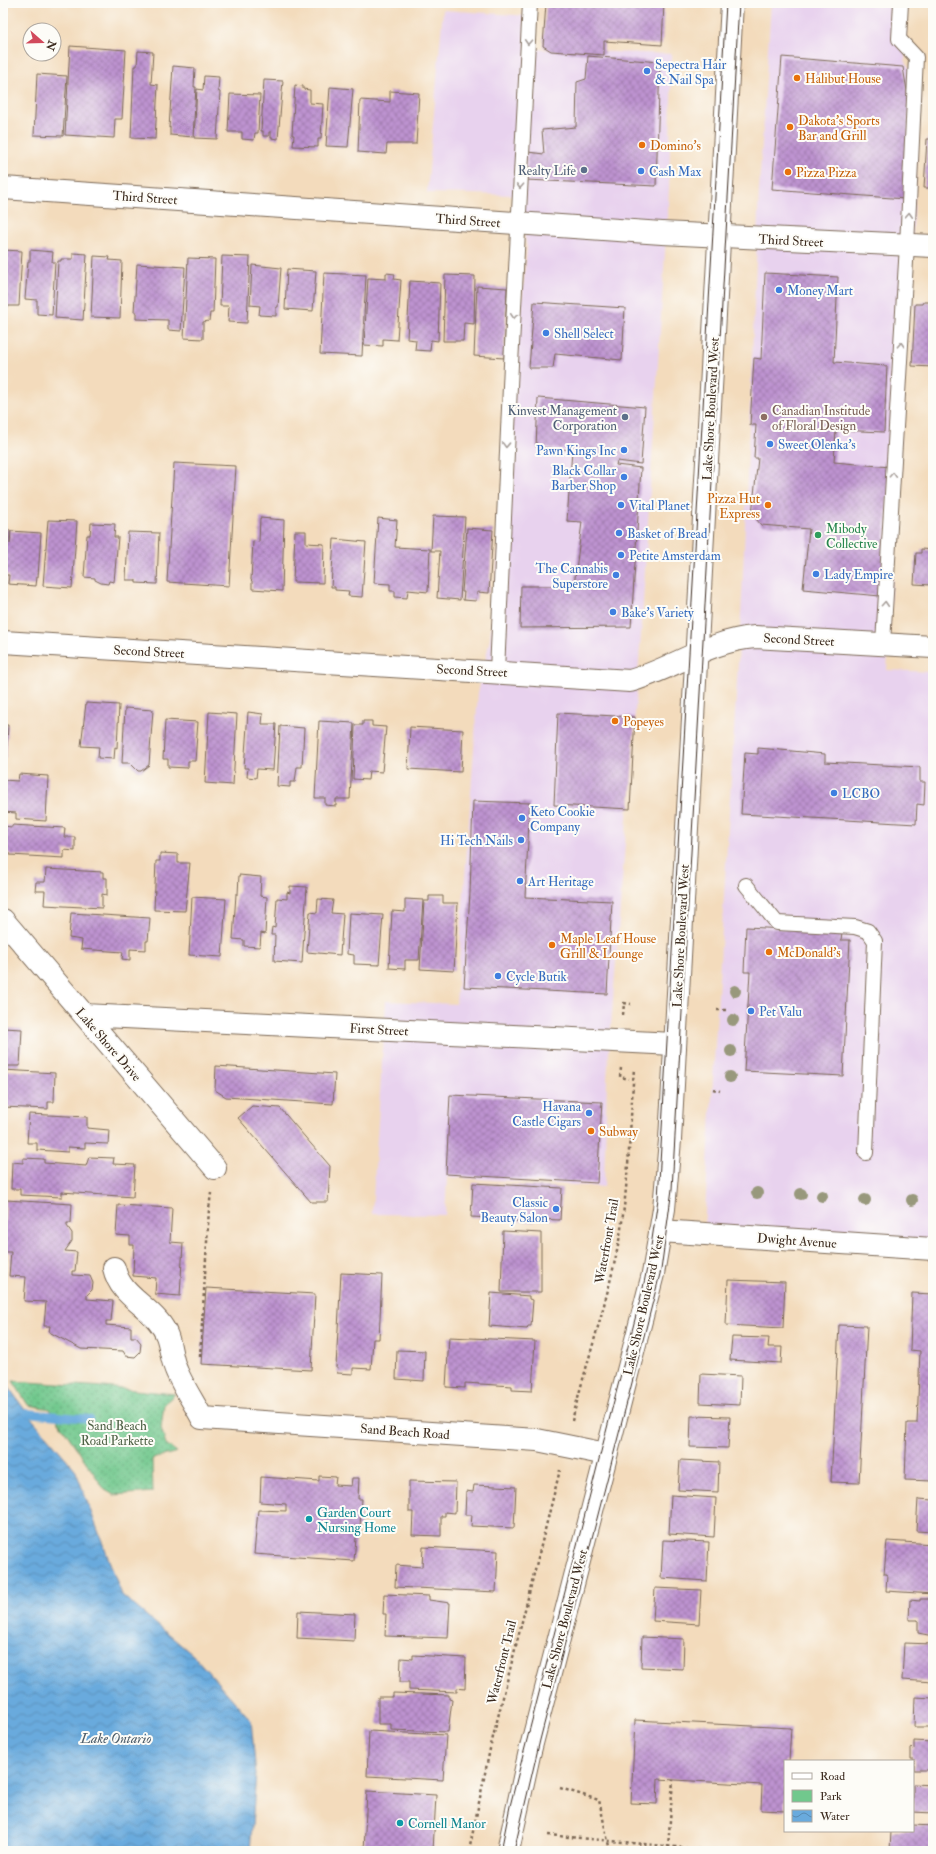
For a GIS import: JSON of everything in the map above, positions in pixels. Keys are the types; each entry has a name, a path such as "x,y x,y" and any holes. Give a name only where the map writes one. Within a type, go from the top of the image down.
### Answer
{"street":[{"name":"Lake Shore Boulevard West","path":"508,1851 529,1755 653,1274 660,1231 670,1140 674,1044 732,3"},
{"name":"Third Street","path":"3,188 719,236 933,246"},
{"name":"Second Street","path":"3,642 497,671 630,681 696,654 742,638 755,637 883,643 933,647"},
{"name":"Lake Shore Drive","path":"3,920 215,1168"},
{"name":"First Street","path":"84,1015 674,1044"},
{"name":"Dwight Avenue","path":"660,1231 933,1249"},
{"name":"Sand Beach Road","path":"114,1268 117,1280 125,1290 158,1321 168,1335 172,1359 177,1372 202,1418 537,1440 606,1454"}],"lane":[{"path":"497,671 506,433 530,3"},
{"path":"883,643 907,245 916,57 899,39 902,3"},
{"path":"746,885 777,923 855,927 868,931 875,941 866,1153"}],"path":[{"path":"623,1015 624,1003 631,1004"},
{"path":"717,1010 726,1010"},
{"name":"Waterfront Trail","path":"573,1416 597,1333 620,1236 624,1207 636,1041"},
{"path":"621,1067 620,1077 630,1079"},
{"path":"713,1089 720,1091"},
{"path":"201,1363 209,1208 215,1168"},
{"name":"Waterfront Trail","path":"469,1851 490,1749 558,1480"},
{"path":"668,1847 673,1780"},
{"path":"560,1788 599,1800 610,1851"},
{"path":"548,1835 607,1842 706,1850"}],"shaded area":[{"path":"771,3 907,3 905,60 921,91 887,670 933,672 933,1240 704,1229 742,597 759,190"},
{"path":"443,10 527,16 526,49 672,54 669,188 641,634 607,1078 604,1187 447,1177 445,1215 372,1214 386,1001 456,1004 478,693 490,639 527,248 517,195 427,193"}],"green space":[{"name":"Sand Beach Road Parkette","path":"13,1381 104,1387 175,1394 164,1404 161,1428 166,1444 177,1452 152,1459 153,1492 114,1495 105,1490 50,1409 28,1405"}],"water":[{"name":"Lake Ontario","path":"3,1379 27,1413 75,1469 122,1595 194,1656 251,1720 256,1775 250,1851 3,1851"}],"building":[{"path":"546,3 664,3 662,45 604,41 604,55 551,51 543,46"},
{"path":"70,46 126,50 122,119 115,119 114,138 65,135"},
{"path":"138,51 153,52 151,84 158,85 155,139 131,138 134,66 137,66"},
{"path":"588,56 660,62 656,186 526,180 528,152 544,154 542,130 576,127 577,82 586,79"},
{"path":"782,57 903,67 909,103 905,199 772,189"},
{"path":"173,66 195,68 194,87 196,87 193,137 170,135 170,127 169,128"},
{"path":"37,74 67,76 63,136 34,135"},
{"path":"204,76 219,77 218,91 220,92 217,139 194,138 197,89 203,90"},
{"path":"264,80 283,81 278,139 271,138 271,132 269,132 269,136 263,136 263,131 261,131"},
{"path":"295,85 303,86 303,89 310,90 310,103 323,104 321,139 318,139 318,147 293,146 294,135 292,135"},
{"path":"330,87 353,89 348,147 326,146"},
{"path":"390,91 419,93 416,144 387,144 386,154 358,152 360,100 390,102"},
{"path":"230,94 260,95 258,133 255,133 254,140 242,139 242,132 228,132"},
{"path":"927,139 933,139 933,188 924,188"},
{"path":"3,250 22,251 19,306 3,306"},
{"path":"30,250 53,252 52,262 55,262 52,315 37,314 37,300 25,299"},
{"path":"73,253 87,254 83,320 55,318 58,261 61,261 61,259 73,259"},
{"path":"94,256 110,257 109,260 122,261 120,318 91,317"},
{"path":"222,256 250,257 247,323 228,322 229,306 220,306"},
{"path":"188,258 215,259 213,313 210,313 209,321 203,322 203,339 184,338"},
{"path":"137,264 185,267 181,331 168,330 168,320 136,319 136,312 134,312"},
{"path":"252,265 281,268 276,316 259,315 260,306 250,305"},
{"path":"287,269 316,271 313,311 285,309"},
{"path":"324,273 366,275 362,356 320,354"},
{"path":"386,273 395,274 394,279 401,280 397,340 383,339 383,346 364,345 368,278 386,279"},
{"path":"765,273 838,277 834,362 887,366 884,432 836,430 834,462 890,467 880,596 803,589 809,529 761,525 752,514 758,458 754,458 756,425 750,425 754,358 761,359"},
{"path":"445,275 475,276 474,324 464,323 463,341 443,341"},
{"path":"410,281 440,283 438,341 431,340 430,351 415,350 416,340 407,339"},
{"path":"477,286 507,288 504,358 474,356"},
{"path":"534,302 625,308 622,360 555,354 553,368 529,368"},
{"path":"923,302 932,302 931,307 933,307 933,367 912,366 915,304 922,304"},
{"path":"538,398 645,407 641,464 617,461 616,465 641,468 631,627 520,628 521,586 574,586 582,522 567,521 572,450 536,447"},
{"path":"174,463 236,466 229,586 167,582"},
{"path":"433,516 465,517 460,600 437,598 440,551 431,551"},
{"path":"260,518 284,520 282,591 252,589 253,541 259,542"},
{"path":"378,518 397,520 395,547 430,549 428,592 408,590 407,598 395,597 395,591 390,591 390,584 374,583"},
{"path":"48,520 77,521 72,588 43,586"},
{"path":"91,523 115,524 114,537 118,537 114,582 109,581 108,584 101,583 95,580 95,578 84,577 87,535 90,535"},
{"path":"467,528 493,530 489,593 477,592 476,601 463,600 464,592 462,592"},
{"path":"3,529 10,530 10,544 11,531 41,533 36,586 8,584 9,575 6,575 6,584 3,584"},
{"path":"295,531 306,531 306,543 324,544 323,583 293,582"},
{"path":"128,532 159,533 157,584 136,583 136,580 126,580"},
{"path":"334,539 366,542 362,597 348,596 349,591 335,590 335,587 331,587"},
{"path":"921,549 933,550 933,594 931,594 931,585 914,584 916,553 921,553"},
{"path":"86,703 119,705 117,748 115,747 114,759 98,758 99,747 81,746"},
{"path":"125,708 153,710 149,765 141,771 138,771 130,763 122,763"},
{"path":"209,712 237,714 233,785 205,783"},
{"path":"248,712 263,714 262,724 276,724 273,770 257,769 256,778 247,777 248,768 244,768"},
{"path":"558,713 635,717 630,809 554,805"},
{"path":"165,720 198,722 195,761 188,761 188,768 168,767 168,759 163,759"},
{"path":"319,721 354,723 350,799 336,799 336,806 325,805 325,798 315,798"},
{"path":"363,721 372,721 372,726 386,727 382,772 369,771 368,780 353,779 355,725 363,725"},
{"path":"3,725 8,725 6,758 3,758"},
{"path":"280,726 304,728 302,767 297,767 295,782 290,782 290,787 277,786"},
{"path":"410,727 463,730 461,772 408,769"},
{"name":"LCBO","path":"758,748 825,754 825,762 920,767 920,782 925,782 924,805 917,804 916,824 741,814 745,753 758,754"},
{"path":"19,774 48,776 46,821 16,819 16,813 3,812 3,780 18,781"},
{"path":"473,801 530,803 525,897 612,901 607,994 464,987 470,893"},
{"path":"12,825 65,828 64,837 75,837 75,851 64,850 64,858 10,855 10,853 3,853 3,826 12,827"},
{"path":"160,853 178,854 178,863 190,863 185,911 154,910 156,861 160,861"},
{"path":"46,869 103,872 103,878 107,878 107,895 102,894 102,908 44,905 45,891 35,891 36,882 45,882"},
{"path":"239,875 261,877 260,896 267,897 265,934 261,933 260,947 244,946 244,940 233,939 236,894 238,894"},
{"path":"290,886 307,887 302,963 274,961 275,935 271,935 272,927 275,928 277,898 287,899 287,892 290,893"},
{"path":"429,896 443,896 443,903 458,903 454,971 420,969 424,901 429,901"},
{"path":"192,897 226,899 222,957 189,955"},
{"path":"318,899 333,900 331,913 343,914 340,955 307,952 310,912 317,913"},
{"path":"405,899 423,900 419,960 405,960 405,969 389,968 392,911 405,912"},
{"path":"71,913 150,918 146,950 130,949 130,960 122,959 123,952 81,949 82,940 69,938"},
{"path":"349,913 383,915 379,965 354,964 354,955 347,954"},
{"path":"746,927 842,932 841,940 850,940 843,1076 744,1071 750,972 744,972"},
{"path":"3,1028 22,1029 20,1066 3,1066"},
{"path":"216,1066 335,1074 333,1104 226,1097 215,1090"},
{"path":"3,1070 55,1073 54,1102 48,1102 48,1109 3,1107"},
{"path":"450,1095 602,1102 597,1183 446,1174"},
{"path":"252,1106 280,1108 330,1166 328,1202 311,1202 238,1118"},
{"path":"29,1114 87,1117 87,1128 109,1130 108,1144 85,1143 85,1148 68,1147 68,1152 37,1150 37,1143 27,1143"},
{"path":"89,1157 114,1158 113,1164 135,1165 133,1197 62,1192 62,1197 20,1195 20,1189 11,1189 12,1162 23,1163 23,1158 44,1159 44,1163 86,1166"},
{"path":"473,1183 562,1188 560,1220 535,1219 535,1222 471,1217"},
{"path":"6,1200 72,1204 71,1223 67,1223 67,1226 72,1233 72,1241 65,1251 77,1252 75,1271 72,1271 72,1275 90,1276 93,1283 92,1290 87,1295 87,1299 113,1301 111,1321 106,1321 106,1325 131,1327 131,1337 136,1337 141,1343 140,1352 135,1357 126,1356 123,1351 81,1349 49,1332 50,1326 44,1326 46,1302 24,1301 26,1277 9,1276 11,1252 3,1252"},
{"path":"118,1205 172,1208 170,1242 183,1243 180,1296 155,1294 156,1278 133,1276 134,1245 130,1245 130,1236 116,1235"},
{"path":"503,1231 541,1233 541,1292 501,1292"},
{"path":"341,1273 382,1275 379,1339 373,1339 371,1369 353,1368 353,1374 337,1373 338,1367 336,1367"},
{"path":"728,1280 785,1282 783,1328 726,1325"},
{"path":"206,1288 315,1294 311,1370 201,1364"},
{"path":"491,1293 529,1296 529,1299 533,1300 531,1326 528,1326 527,1329 489,1326"},
{"path":"912,1293 933,1294 933,1481 905,1480 907,1423 917,1423 920,1351 910,1350"},
{"path":"839,1325 867,1326 859,1483 831,1482"},
{"path":"449,1337 535,1341 532,1391 512,1390 512,1386 465,1383 465,1388 446,1387"},
{"path":"732,1337 769,1338 768,1347 782,1347 781,1363 730,1360"},
{"path":"397,1350 425,1351 424,1381 396,1379"},
{"path":"701,1374 741,1376 740,1405 700,1403"},
{"path":"691,1416 730,1417 728,1448 690,1447"},
{"path":"680,1460 719,1462 718,1492 678,1490"},
{"name":"Garden Court Nursing Home","path":"319,1476 336,1477 335,1485 351,1486 352,1478 359,1478 358,1499 362,1499 360,1527 357,1527 354,1561 254,1554 258,1510 286,1511 286,1504 260,1502 261,1477 319,1481"},
{"path":"409,1481 456,1482 455,1513 445,1512 445,1516 441,1516 441,1536 412,1535 413,1512 409,1512"},
{"path":"474,1485 516,1487 514,1528 471,1526 472,1515 465,1515 466,1491 473,1492"},
{"path":"671,1495 716,1498 714,1537 669,1534"},
{"path":"918,1499 933,1500 933,1532 916,1531"},
{"path":"663,1540 709,1542 707,1581 661,1578"},
{"path":"887,1541 933,1544 933,1594 886,1591 887,1574 884,1574"},
{"path":"423,1547 498,1551 496,1592 395,1587 396,1565 422,1567"},
{"path":"655,1588 701,1590 699,1624 653,1621"},
{"path":"384,1594 429,1596 429,1600 450,1603 448,1638 385,1636 386,1614 383,1614"},
{"path":"920,1599 933,1599 933,1636 918,1633 918,1620 909,1620 910,1600 920,1601"},
{"path":"298,1611 355,1614 354,1641 297,1638"},
{"path":"642,1637 684,1639 683,1669 641,1667"},
{"path":"904,1643 933,1644 933,1682 902,1680"},
{"path":"413,1655 466,1658 465,1689 457,1688 457,1692 409,1690 409,1682 400,1682 401,1658 413,1659"},
{"path":"393,1693 449,1695 449,1699 452,1700 448,1732 391,1730 391,1724 378,1724 378,1697 393,1697"},
{"path":"915,1697 933,1698 933,1727 914,1727"},
{"path":"635,1720 791,1728 789,1760 784,1760 784,1811 761,1810 762,1785 658,1779 657,1804 631,1803"},
{"path":"369,1731 446,1735 443,1780 367,1776"},
{"path":"914,1741 933,1742 933,1770 914,1770 914,1759 911,1759 911,1748 914,1749"},
{"path":"914,1784 933,1785 933,1813 914,1812"},
{"name":"Cornell Manor","path":"367,1791 436,1795 433,1851 364,1851"},
{"path":"914,1825 933,1826 933,1851 890,1851 891,1832 914,1832"}],"waterway":[{"path":"27,1413 89,1419"}],"tram line":[{"path":"501,1851 510,1806 643,1288 658,1199 726,3"},
{"path":"514,1851 540,1740 661,1270 672,1189 739,3"}],"place":[{"name":"Sepectra Hair & Nail Spa","path":"647,71"},
{"name":"Halibut House","path":"797,78"},
{"name":"Dakota's Sports Bar and Grill","path":"790,127"},
{"name":"Domino's","path":"642,145"},
{"name":"Realty Life","path":"584,170"},
{"name":"Cash Max","path":"641,171"},
{"name":"Pizza Pizza","path":"788,172"},
{"name":"Money Mart","path":"779,290"},
{"name":"Shell Select","path":"546,333"},
{"name":"Kinvest Management Corporation","path":"625,417"},
{"name":"Canadian Institude of Floral Design","path":"764,417"},
{"name":"Sweet Olenka's","path":"770,444"},
{"name":"Pawn Kings Inc","path":"624,450"},
{"name":"Black Collar Barber Shop","path":"624,477"},
{"name":"Vital Planet","path":"621,505"},
{"name":"Pizza Hut Express","path":"768,505"},
{"name":"Basket of Bread","path":"619,533"},
{"name":"Mibody Collective","path":"818,535"},
{"name":"Petite Amsterdam","path":"621,555"},
{"name":"Lady Empire","path":"816,574"},
{"name":"The Cannabis Superstore","path":"616,575"},
{"name":"Bake's Variety","path":"613,612"},
{"name":"Popeyes","path":"615,721"},
{"name":"LCBO","path":"834,793"},
{"name":"Keto Cookie Company","path":"522,818"},
{"name":"Hi Tech Nails","path":"521,840"},
{"name":"Art Heritage","path":"520,881"},
{"name":"Maple Leaf House Grill & Lounge","path":"552,945"},
{"name":"McDonald's","path":"769,952"},
{"name":"Cycle Butik","path":"498,976"},
{"name":"Pet Valu","path":"751,1011"},
{"name":"Havana Castle Cigars","path":"589,1113"},
{"name":"Subway","path":"591,1131"},
{"name":"Classic Beauty Salon","path":"556,1209"},
{"name":"Garden Court Nursing Home","path":"309,1519"},
{"name":"Cornell Manor","path":"400,1823"}]}
